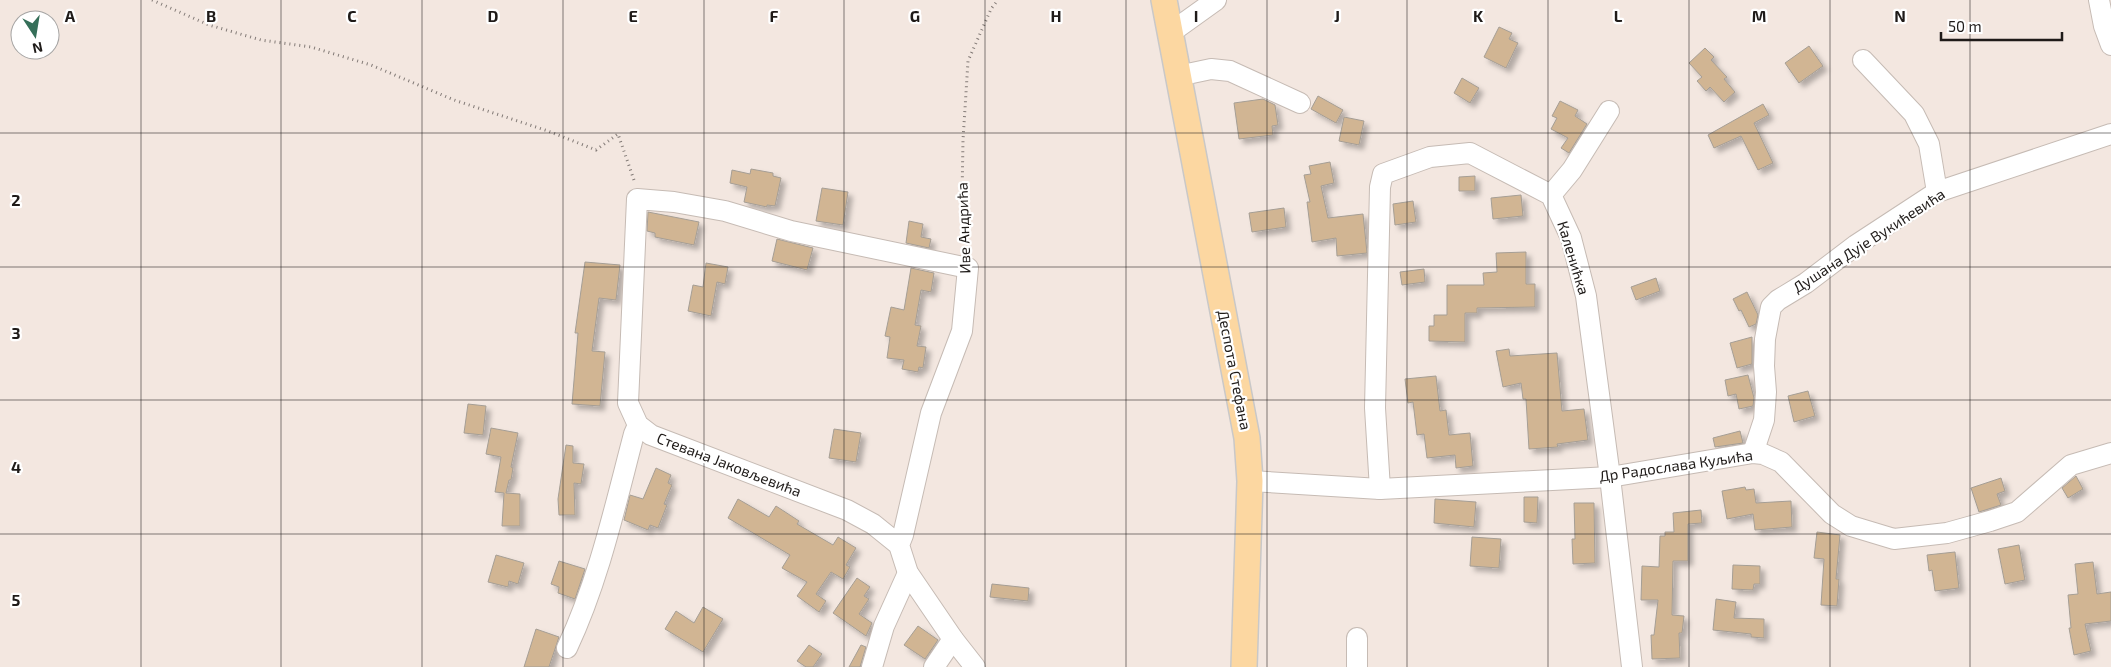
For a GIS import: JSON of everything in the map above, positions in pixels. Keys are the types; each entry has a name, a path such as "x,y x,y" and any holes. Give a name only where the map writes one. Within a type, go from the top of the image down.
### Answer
{"main road":[{"name":"Деспота Стефана","path":"1164,0 1242,411 1250,481 1244,667"}],"street":[{"path":"1170,33 1216,0"},
{"path":"2099,0 2108,39 2111,44"},
{"path":"1863,60 1914,114 1929,144 1937,192"},
{"path":"1178,76 1211,69 1230,72 1300,103"},
{"path":"1380,489 1375,408 1380,187 1383,174 1430,157 1470,153 1551,195 1572,170 1609,111"},
{"name":"Душана Дује Вукићевића","path":"1753,453 1764,420 1766,392 1764,366 1765,339 1771,307 1856,245 1937,192 2111,134"},
{"name":"Каленићка","path":"1551,195 1571,238 1586,296 1610,477 1632,667"},
{"path":"637,199 674,202 725,211 791,231 968,268"},
{"name":"Стевана Јаковљевића","path":"637,199 628,404 638,425 651,435 847,510 873,524 899,545"},
{"name":"Иве Андрића","path":"899,545 903,536 931,413 962,331 968,268"},
{"path":"567,648 581,619 600,560 638,425"},
{"name":"Др Радослава Куљића","path":"1250,481 1380,489 1610,477 1753,453 1763,454 1781,462 1832,514 1851,526 1894,539 1947,533 1990,522 2017,512 2071,465 2111,453"},
{"path":"899,545 908,573 953,639 975,667"},
{"path":"872,667 884,626 908,573"},
{"path":"1357,638 1357,667"},
{"path":"934,667 953,639"}],"path":[{"path":"152,0 209,25 261,40 311,47 371,65 454,100 548,131 596,150 618,134 636,184 637,199"},
{"name":"Иве Андрића","path":"968,268 962,198 968,62 992,8 998,0"}],"building":[{"path":"1499,27 1512,33 1509,39 1518,43 1506,68 1484,57"},
{"path":"1809,46 1823,66 1799,83 1785,63"},
{"path":"1705,48 1714,57 1711,60 1727,77 1724,79 1735,92 1724,102 1710,87 1706,91 1697,81 1702,77 1689,63"},
{"path":"1462,78 1479,88 1470,103 1454,93"},
{"path":"1318,96 1343,110 1336,123 1311,109"},
{"path":"1263,99 1275,105 1278,125 1272,126 1273,135 1239,139 1234,103"},
{"path":"1560,101 1578,110 1575,116 1587,124 1569,153 1561,148 1568,138 1551,129 1557,118 1552,116"},
{"path":"1763,104 1769,115 1754,123 1773,163 1758,170 1741,136 1714,148 1708,135"},
{"path":"1344,117 1364,121 1359,145 1339,141"},
{"path":"1330,162 1334,183 1321,186 1328,218 1363,214 1367,253 1337,256 1336,238 1312,242 1307,202 1310,202 1304,175 1311,174 1309,166"},
{"path":"751,169 773,173 773,176 781,178 775,206 767,205 767,207 744,202 747,187 730,183 732,170 750,174"},
{"path":"1475,176 1475,191 1459,191 1459,177"},
{"path":"822,188 848,192 843,225 816,221"},
{"path":"1521,195 1523,216 1493,219 1491,198"},
{"path":"1413,201 1416,222 1395,225 1393,204"},
{"path":"1284,208 1286,227 1252,232 1249,213"},
{"path":"648,212 699,222 694,245 655,237 655,233 647,231"},
{"path":"909,221 923,224 921,237 931,239 929,248 906,243"},
{"path":"777,239 813,248 807,270 772,261"},
{"path":"1526,252 1526,284 1535,284 1535,307 1477,308 1477,313 1465,313 1465,342 1429,341 1429,326 1434,326 1434,315 1447,315 1447,285 1484,285 1483,273 1497,272 1496,253"},
{"path":"585,262 620,265 616,300 599,298 592,351 605,352 600,406 572,404 578,333 575,333"},
{"path":"706,263 728,267 725,284 717,282 711,316 688,311 693,285 703,287"},
{"path":"911,268 934,273 931,292 921,290 915,325 921,326 917,346 926,347 923,368 919,367 918,372 902,369 904,360 887,358 890,337 885,336 891,307 904,310"},
{"path":"1424,269 1425,282 1402,285 1400,272"},
{"path":"1656,278 1660,291 1636,300 1631,287"},
{"path":"1747,292 1758,315 1756,324 1749,327 1733,299"},
{"path":"1752,337 1752,364 1737,368 1730,343"},
{"path":"1509,349 1510,356 1557,353 1562,411 1584,409 1588,440 1557,444 1558,447 1529,449 1526,399 1523,399 1521,383 1503,387 1496,351"},
{"path":"1748,375 1754,398 1753,406 1739,409 1736,394 1728,396 1725,380"},
{"path":"1436,376 1440,411 1446,410 1449,435 1470,433 1473,466 1456,468 1455,455 1427,458 1424,434 1417,435 1413,402 1408,403 1405,379"},
{"path":"1808,391 1815,416 1794,422 1788,396"},
{"path":"468,404 486,406 483,435 464,433"},
{"path":"491,428 518,433 511,467 513,468 511,480 509,480 506,493 520,494 520,526 502,526 504,493 495,492 501,457 486,454"},
{"path":"834,429 861,433 856,462 829,458"},
{"path":"1740,431 1743,443 1715,447 1713,438"},
{"path":"566,445 573,446 573,463 584,464 581,484 574,483 575,515 559,515 558,499"},
{"path":"656,468 671,475 668,483 672,485 664,504 667,505 658,528 650,525 648,530 624,520 630,495 643,499"},
{"path":"2076,476 2083,489 2068,498 2062,488"},
{"path":"2001,478 2005,491 1997,494 2001,505 1979,512 1971,488"},
{"path":"1745,487 1746,490 1754,489 1756,503 1791,501 1792,527 1755,530 1753,514 1727,519 1722,491"},
{"path":"1524,497 1538,497 1537,523 1524,522"},
{"path":"738,499 769,517 776,506 799,521 797,524 833,545 838,537 856,548 846,565 850,567 843,579 831,572 816,594 826,601 819,612 797,596 807,582 782,568 790,555 728,518"},
{"path":"1435,499 1476,502 1474,527 1434,523"},
{"path":"1574,503 1594,503 1595,563 1573,564 1572,539 1575,539"},
{"path":"1701,510 1702,523 1688,524 1688,561 1673,561 1672,615 1684,616 1682,633 1679,633 1680,658 1652,659 1651,635 1654,635 1658,600 1641,600 1642,566 1659,567 1660,536 1665,536 1665,532 1674,532 1673,513"},
{"path":"1817,532 1840,535 1836,579 1839,579 1837,606 1821,605 1824,559 1814,558"},
{"path":"1472,537 1501,539 1499,568 1470,566"},
{"path":"2019,545 2025,580 2005,584 1998,549"},
{"path":"1955,552 1959,588 1935,591 1932,570 1929,571 1927,555"},
{"path":"496,555 524,563 518,584 509,581 508,587 488,582"},
{"path":"559,561 585,569 575,599 558,593 559,587 551,584"},
{"path":"2093,562 2097,594 2111,592 2111,621 2085,624 2091,651 2074,655 2069,628 2071,628 2068,595 2078,594 2075,564"},
{"path":"1733,565 1760,566 1760,584 1754,584 1753,590 1732,589"},
{"path":"857,578 870,587 864,596 869,599 859,614 872,623 866,636 833,613"},
{"path":"992,584 1029,588 1028,601 990,597"},
{"path":"1716,599 1736,602 1734,618 1764,619 1764,638 1751,637 1751,634 1713,630"},
{"path":"703,607 723,619 703,652 665,629 676,611 694,623"},
{"path":"918,626 938,640 925,659 904,645"},
{"path":"536,629 559,637 549,667 524,667"},
{"path":"809,645 822,654 813,667 806,667 797,661"},
{"path":"861,645 866,647 860,667 849,667"}]}
